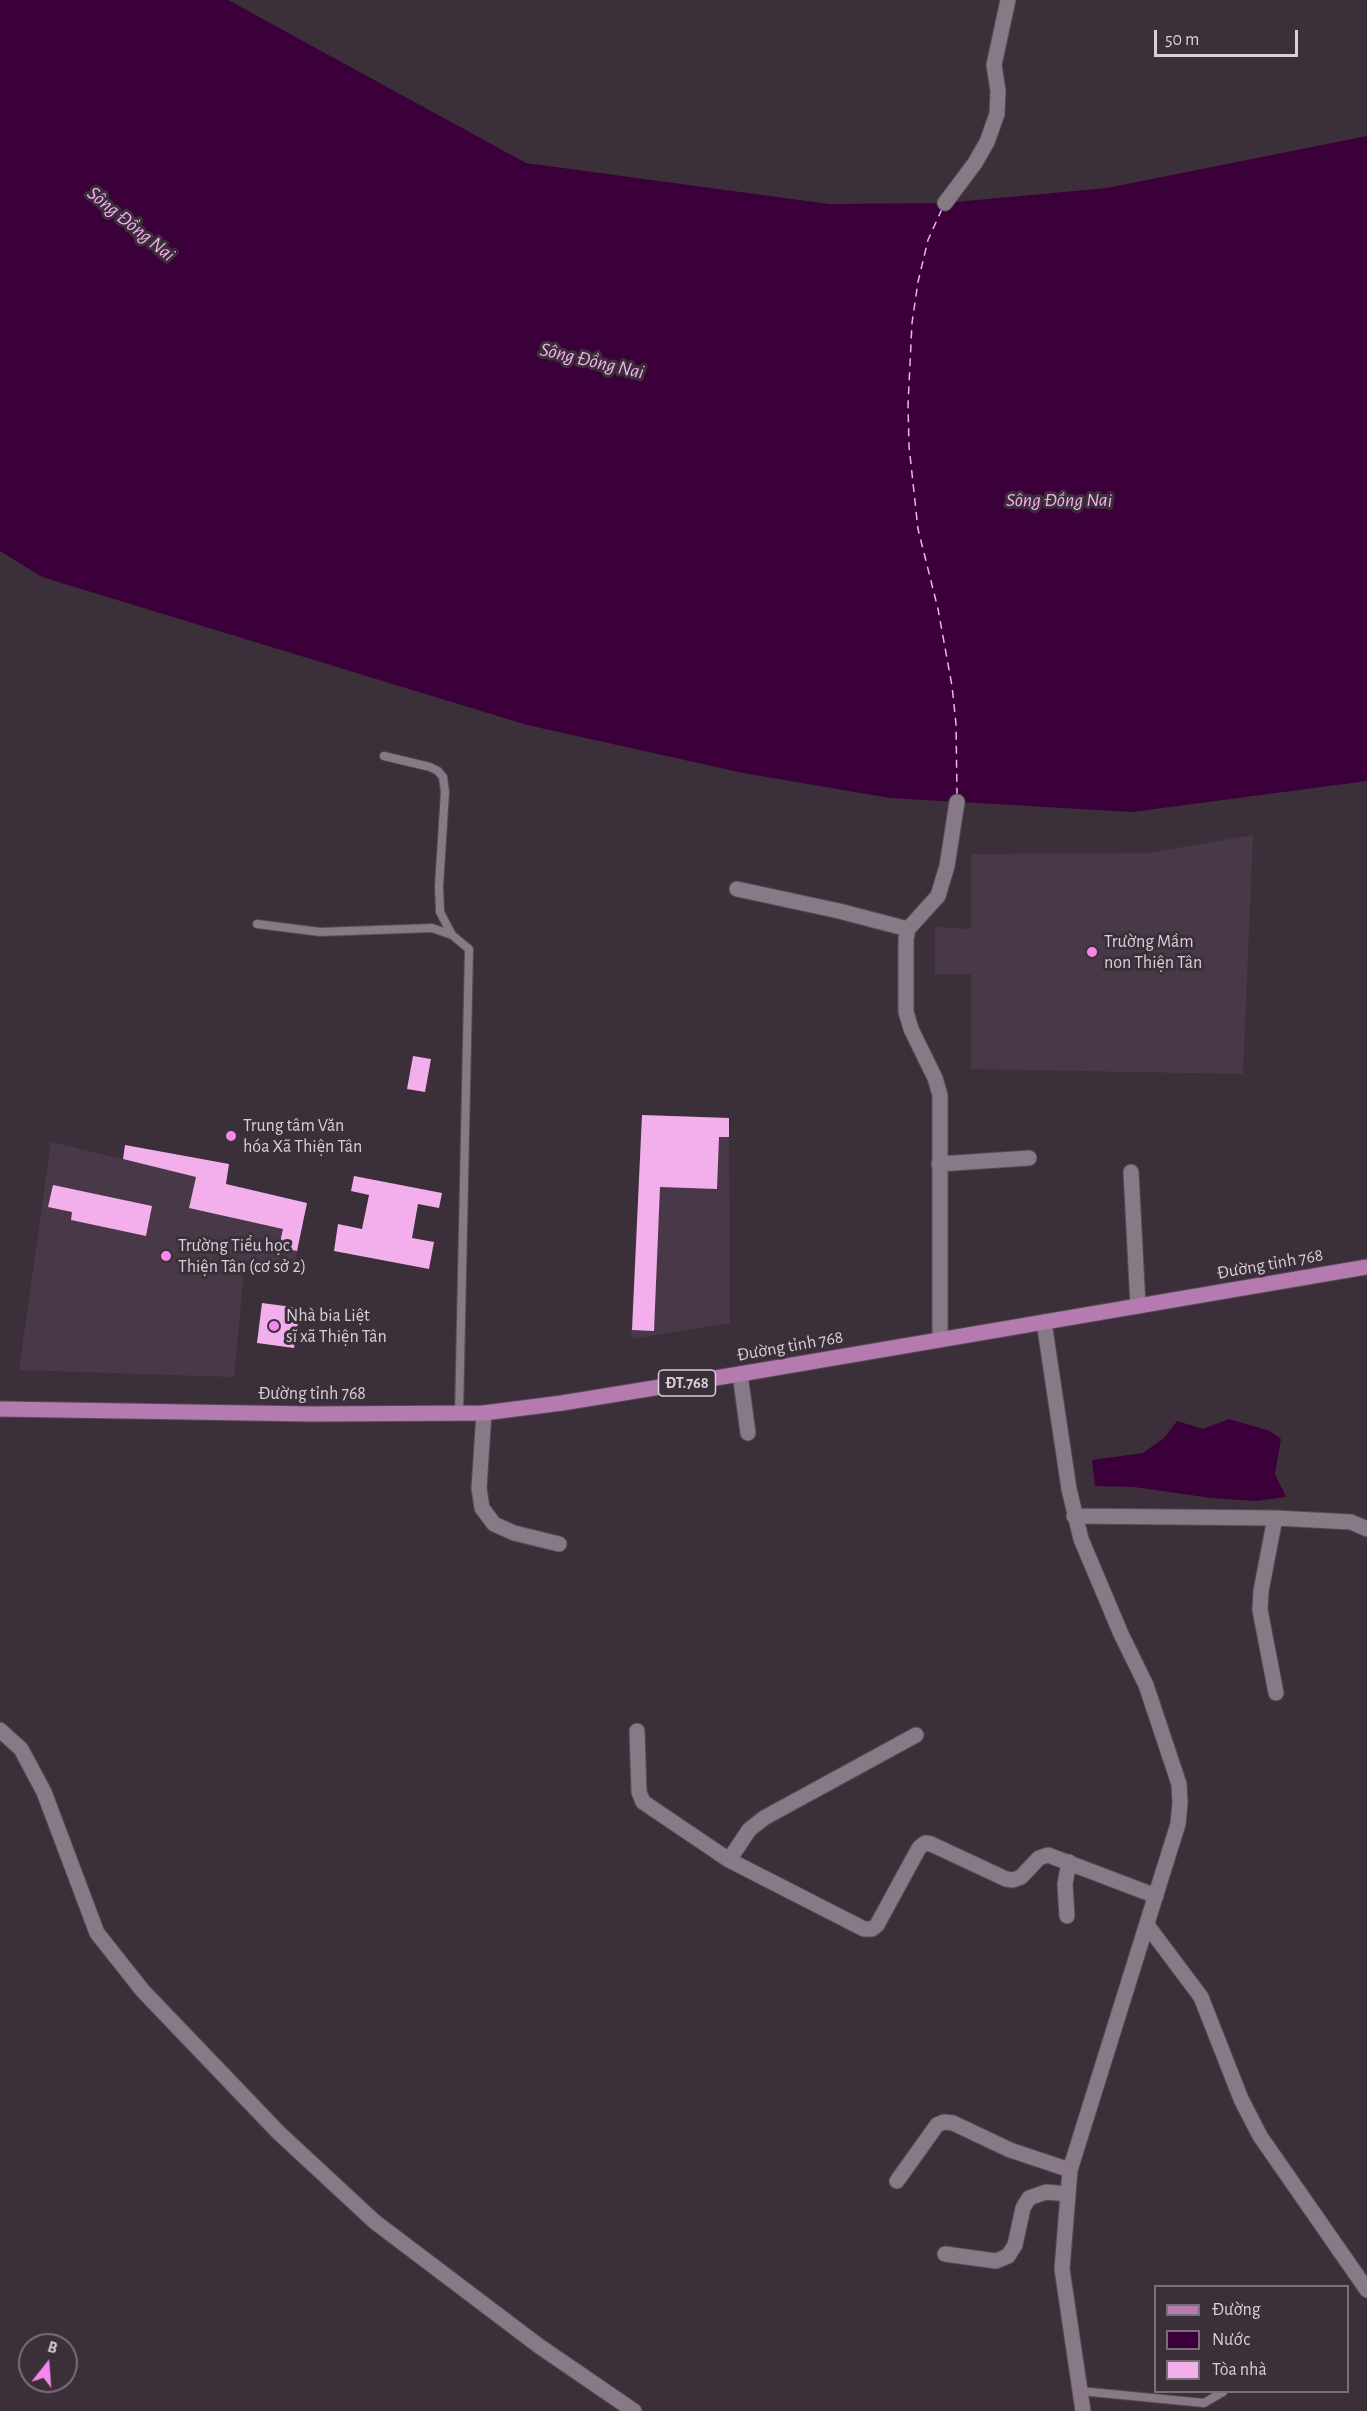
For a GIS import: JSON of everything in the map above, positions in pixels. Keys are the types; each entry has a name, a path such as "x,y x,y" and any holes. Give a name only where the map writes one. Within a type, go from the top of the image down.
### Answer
{"main road":[{"name":"Đường tỉnh 768","path":"0,1409 484,1413 562,1403 740,1374 1367,1267"}],"street":[{"path":"945,203 975,163 987,142 997,114 998,91 994,65 1008,0"},
{"path":"940,1340 940,1095 935,1078 911,1029 906,1012 906,939 908,929 938,896 948,866 957,802"},
{"path":"737,889 839,911 908,929"},
{"path":"939,1164 1029,1158"},
{"path":"1131,1172 1138,1306"},
{"path":"1044,1322 1074,1516 1081,1539 1121,1634 1146,1685 1179,1784 1180,1803 1178,1824 1070,2170 1062,2269 1083,2411"},
{"path":"740,1374 748,1433"},
{"path":"484,1413 479,1488 482,1508 494,1524 514,1533 560,1544"},
{"path":"1074,1516 1275,1518 1352,1522 1367,1529"},
{"path":"1275,1518 1261,1591 1260,1610 1276,1693"},
{"path":"0,1730 21,1749 44,1792 97,1933 143,1990 279,2133 375,2222 539,2346 634,2411"},
{"path":"637,1731 639,1792 643,1802 729,1860 864,1929 872,1929 877,1925 919,1848 925,1843 1006,1879 1013,1880 1021,1877 1039,1858 1048,1855 1156,1896"},
{"path":"729,1860 749,1830 764,1818 915,1735"},
{"path":"1067,1916 1065,1884 1069,1862"},
{"path":"1148,1924 1202,1997 1242,2099 1260,2136 1367,2290"},
{"path":"897,2181 937,2126 944,2122 953,2123 1010,2150 1070,2170"},
{"path":"945,2254 996,2261 1008,2256 1015,2245 1023,2208 1029,2198 1046,2192 1068,2194"}],"lane":[{"path":"384,756 430,767 443,777 446,792 439,886 440,912 452,935"},
{"path":"257,924 320,932 432,928 452,935 469,949 459,1414"},
{"path":"1080,2391 1204,2403 1220,2393"}],"shaded area":[{"name":"Trường Mầm non Thiện Tân","path":"1253,835 1243,1074 971,1069 971,974 935,974 935,927 971,929 971,854 1148,853"},
{"path":"642,1115 729,1118 730,1323 631,1339"},
{"name":"Trường Tiểu học Thiện Tân (cơ sở 2)","path":"51,1142 307,1203 293,1271 245,1261 234,1377 19,1370"}],"water":[{"name":"Sông Đồng Nai","path":"0,0 228,0 526,163 829,204 945,203 1107,188 1367,136 1367,781 1132,812 890,798 743,773 527,725 42,577 0,551"},
{"path":"1229,1419 1270,1431 1281,1439 1275,1474 1286,1497 1256,1501 1211,1498 1134,1487 1095,1486 1092,1460 1143,1453 1164,1438 1177,1421 1203,1429"}],"building":[{"path":"413,1056 431,1059 425,1092 407,1089"},
{"path":"642,1115 729,1118 729,1137 719,1137 717,1189 660,1187 654,1331 632,1330"},
{"path":"125,1145 229,1164 226,1184 307,1203 297,1251 279,1247 283,1229 189,1208 196,1177 123,1159"},
{"path":"354,1176 442,1193 439,1208 418,1204 412,1238 434,1242 429,1269 334,1251 338,1224 362,1229 369,1195 351,1191"},
{"path":"53,1185 152,1206 146,1236 71,1220 72,1212 48,1207"},
{"path":"262,1303 300,1308 294,1348 257,1343"}],"ferry route":[{"path":"942,209 928,240 918,282 912,323 908,405 909,446 918,529 938,609 952,686 956,724 957,795"}],"place":[{"name":"Trường Mầm non Thiện Tân","path":"1092,952"},
{"name":"Trung tâm Văn hóa Xã Thiện Tân","path":"231,1136"},
{"name":"Trường Tiểu học Thiện Tân (cơ sở 2)","path":"166,1256"},
{"name":"Nhà bia Liệt sĩ xã Thiện Tân","path":"274,1326"}]}
